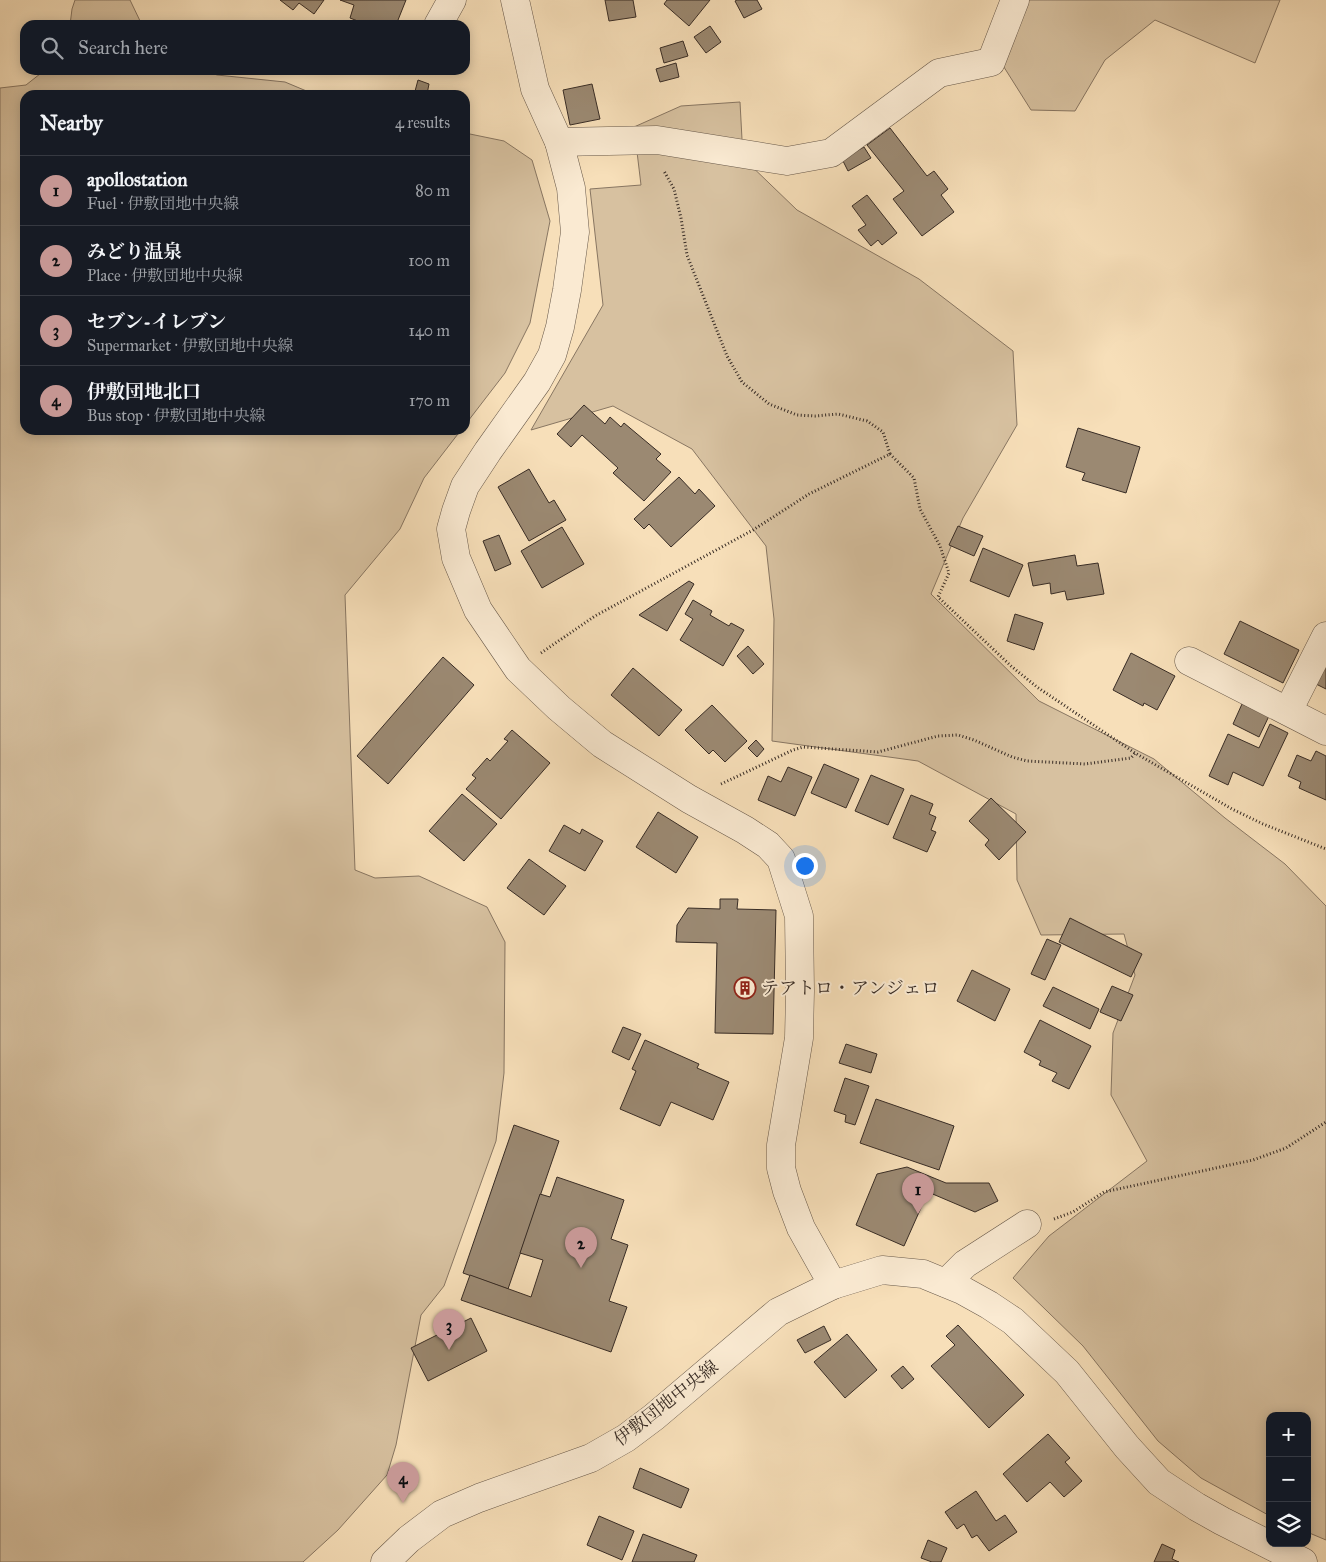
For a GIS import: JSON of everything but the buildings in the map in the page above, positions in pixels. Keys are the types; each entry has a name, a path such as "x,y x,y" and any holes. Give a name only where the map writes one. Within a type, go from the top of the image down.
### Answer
{"street":[{"path":"441,20 452,0"},
{"path":"515,0 535,89 559,142 571,188 575,232 567,290 552,355 537,382 465,486 451,529 456,558 478,610 518,668 559,708 602,744 689,799 745,830 768,846 780,859 790,883 799,916 798,1038 781,1145 781,1168 787,1191 801,1228 833,1284"},
{"path":"559,142 657,140 787,160 831,153 939,73 991,62 1015,0"},
{"path":"1288,711 1326,636"},
{"path":"1189,661 1326,731"},
{"path":"946,1284 965,1264 1027,1224"},
{"name":"伊敷団地中央線","path":"385,1562 409,1538 442,1514 478,1498 592,1458 626,1438 654,1417 778,1312 833,1284 882,1270 923,1274 962,1290 1013,1321 1066,1372 1126,1447 1159,1482 1197,1508 1303,1562"}],"path":[{"path":"657,140 656,154 674,189 687,255 727,356 742,382 769,404 797,415 838,414 867,421 883,432 890,454 914,478 920,509 940,546 949,573 938,597 1011,666 1037,687 1135,753 1232,809 1263,824 1326,849"},
{"path":"518,668 594,616 753,530 809,494 890,454"},
{"path":"689,799 793,750 803,748 878,752 938,736 958,735 1012,757 1027,760 1085,764 1131,758 1135,753"},
{"path":"1027,1224 1042,1224 1073,1212 1104,1192 1253,1160 1286,1148 1326,1122"}],"shaded area":[{"path":"75,0 130,0 140,20 71,20"},
{"path":"1026,0 1280,0 1255,63 1155,20 1105,60 1075,111 1031,110 1002,64"},
{"path":"39,75 217,75 285,82 304,90 20,90 20,435 457,435 424,478 400,529 345,595 355,870 375,878 419,876 487,907 505,942 504,1073 496,1141 444,1286 421,1315 396,1445 387,1475 338,1530 303,1562 0,1562 0,88 26,85"},
{"path":"740,102 743,158 797,210 919,279 1013,351 1017,425 963,518 931,594 1039,701 1154,759 1225,818 1285,864 1326,906 1326,1540 1311,1534 1311,1412 1266,1412 1266,1514 1201,1478 1158,1441 1083,1346 1013,1278 1049,1236 1147,1161 1111,1095 1113,1033 1135,975 1124,934 1041,935 1017,880 1016,814 918,761 772,741 774,619 766,546 692,449 613,406 531,430 603,305 590,189 641,185 634,127 681,106"},
{"path":"470,134 504,141 532,160 550,221 530,323 505,373 470,418"}],"place":[{"name":"テアトロ・アンジェロ","path":"745,988"},
{"name":"apollostation","path":"918,1214"},
{"name":"みどり温泉","path":"581,1268"},
{"name":"セブン-イレブン","path":"449,1350"},
{"name":"伊敷団地北口","path":"403,1503"}]}
